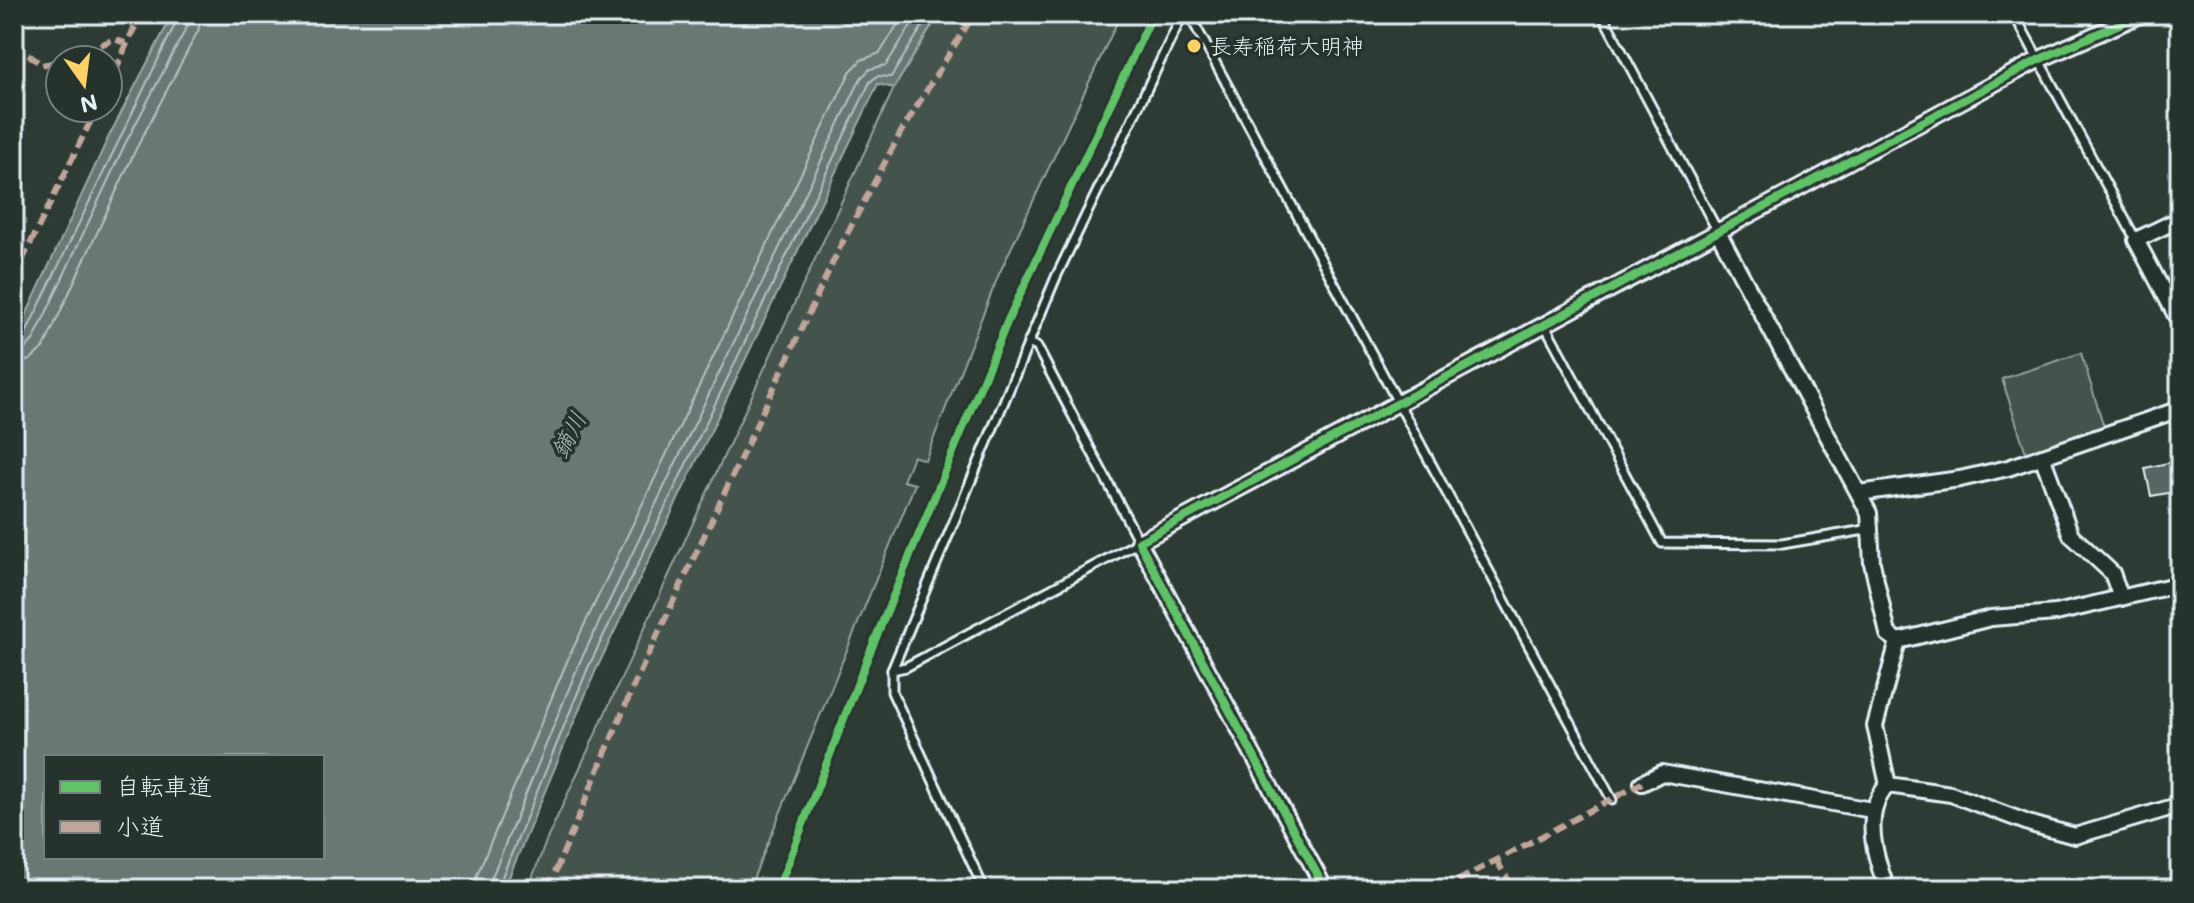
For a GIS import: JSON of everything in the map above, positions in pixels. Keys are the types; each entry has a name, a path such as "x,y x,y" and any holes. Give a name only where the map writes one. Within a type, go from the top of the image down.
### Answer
{"street":[{"path":"1325,889 1139,542 2038,60 2142,14"},
{"path":"2180,219 2136,240 2180,323"},
{"path":"1717,230 1869,513 1872,563 1888,634 1898,641 1991,618 2056,613 2180,584"},
{"path":"1859,493 1960,479 2042,456 2180,409"},
{"path":"2042,456 2071,535 2112,573 2121,598"},
{"path":"1888,785 1875,726 1898,641"},
{"path":"1642,783 1662,773 1872,810"},
{"path":"1888,785 1951,794 2031,824 2075,836 2180,805"},
{"path":"1887,889 1875,847 1872,810 1876,797 1888,785"}],"lane":[{"path":"984,889 892,692 892,670 1028,343 1099,183 1183,14"},
{"path":"1189,14 1612,800"},
{"path":"1602,14 1717,230"},
{"path":"2014,14 2136,240"},
{"path":"1544,323 1662,543 1782,544 1871,529"},
{"path":"892,670 906,667 1139,542 1037,347 1028,343"}],"shaded area":[{"path":"939,14 1121,14 999,274 925,460 913,456 903,481 915,484 749,889 528,889 547,839 894,88"},
{"path":"2081,353 2104,427 2026,453 2002,379"}],"water":[{"name":"鏑川","path":"173,14 939,14 894,88 878,84 595,672 504,889 14,889 14,341 109,136 115,124 124,124 124,107"}],"building":[{"path":"2177,461 2180,491 2151,496 2145,468"}],"marked path":[{"path":"124,52 143,14"},
{"path":"548,889 634,685 840,247 901,132 974,14"},
{"path":"103,44 114,39 125,43"},
{"path":"14,43 44,65"},
{"path":"14,277 89,124"},
{"path":"1442,889 1642,783"},
{"path":"2174,889 2175,807"},
{"path":"1496,860 1514,889"}],"cycle path":[{"path":"778,889 865,664 1008,320 1153,14"},
{"path":"1325,889 1139,542 2038,60 2142,14"}],"place":[{"name":"長寿稲荷大明神","path":"1194,46"}]}
